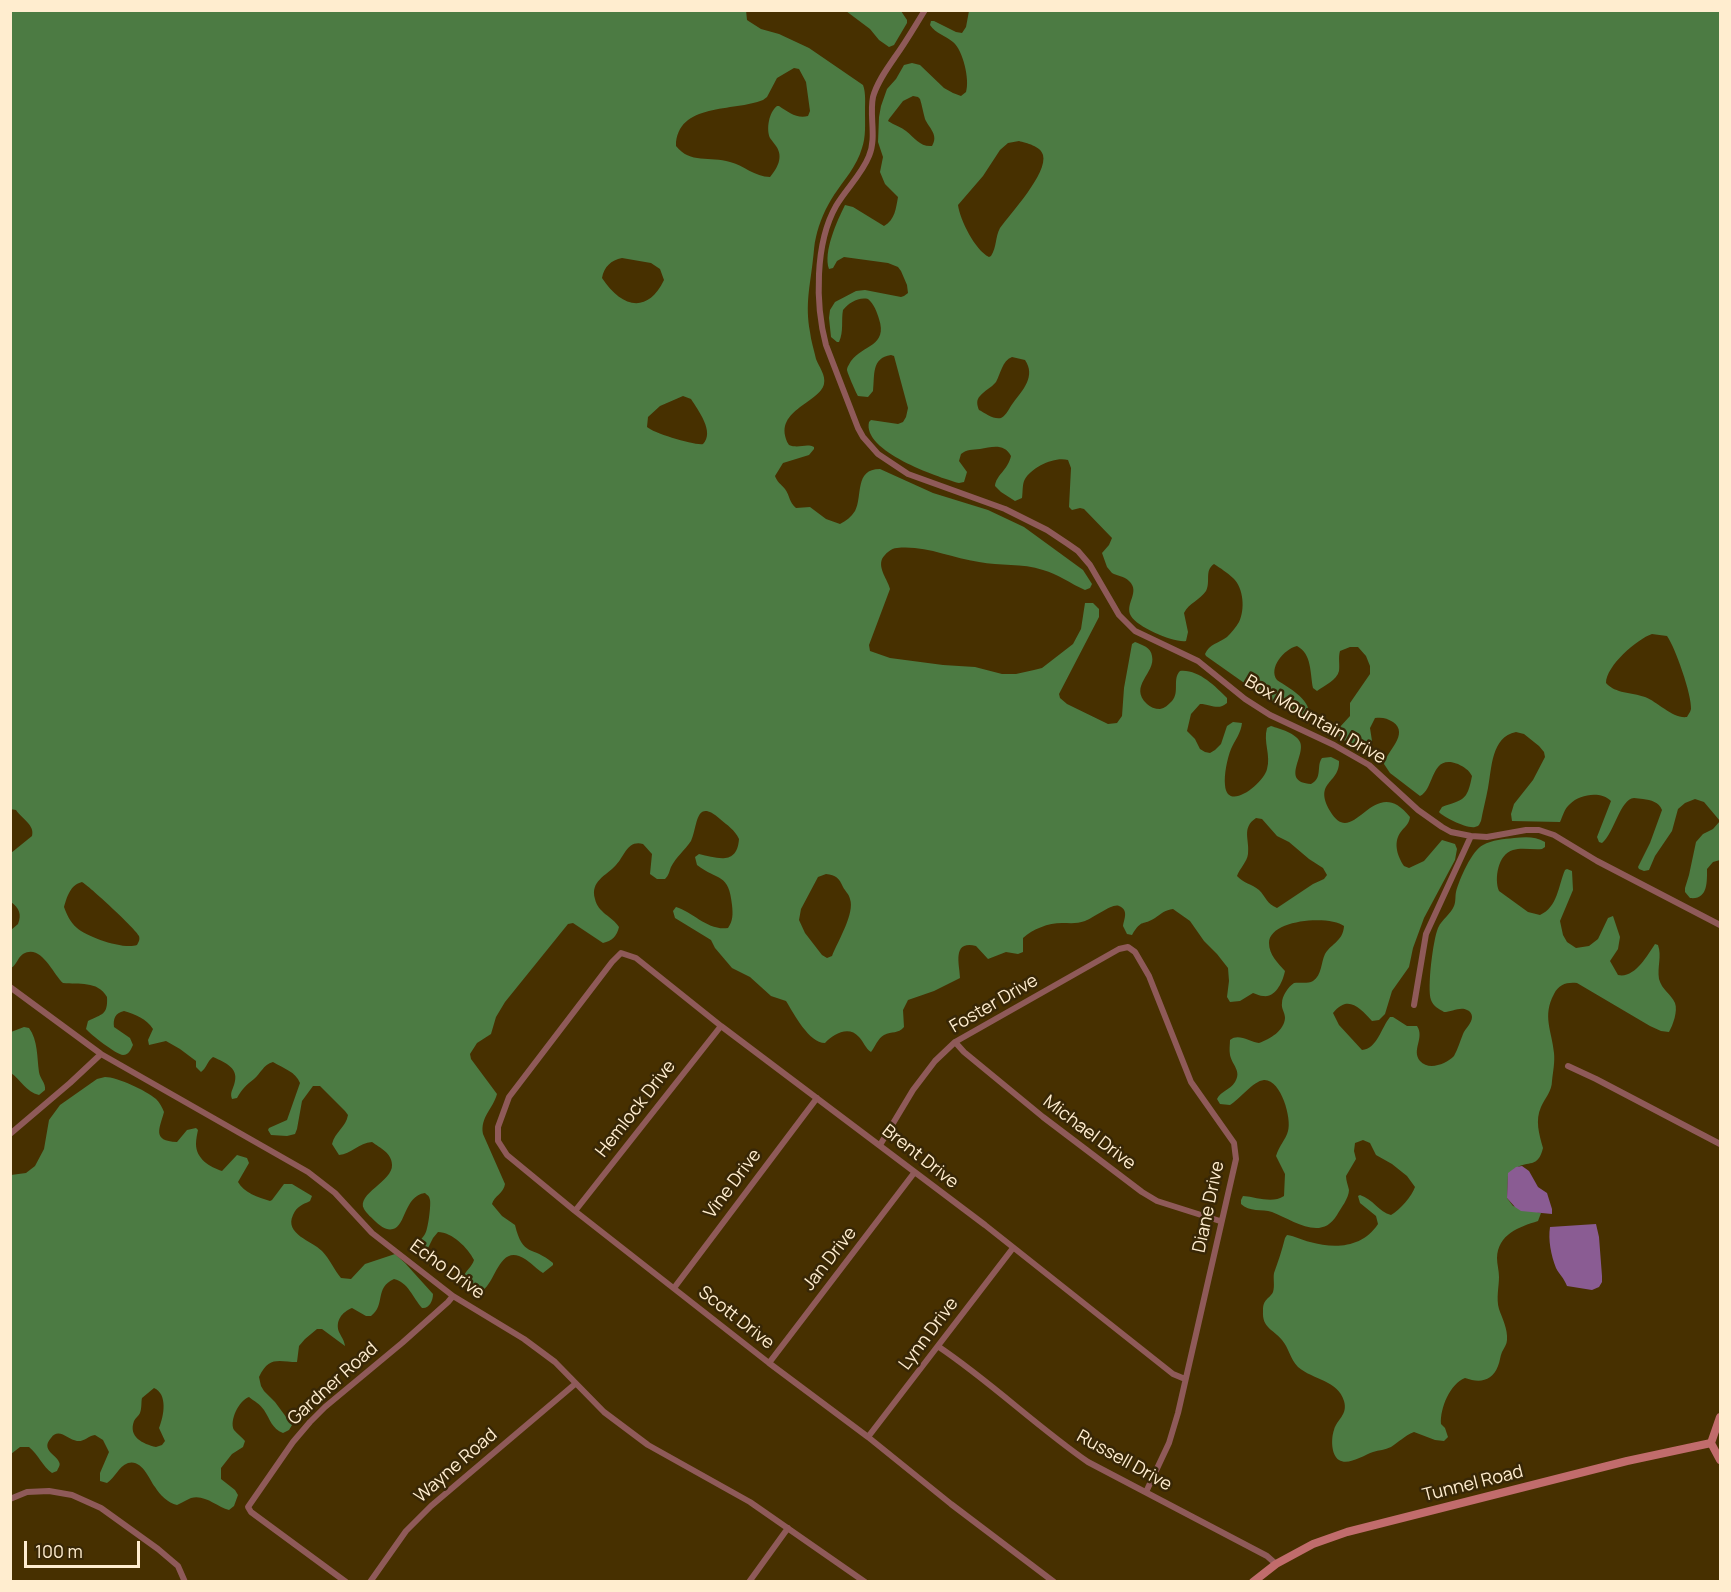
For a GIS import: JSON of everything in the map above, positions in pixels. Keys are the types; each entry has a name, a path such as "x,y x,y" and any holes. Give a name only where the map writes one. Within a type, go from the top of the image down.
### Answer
{"main road":[{"path":"1720,1417 1711,1443 1720,1460"},
{"name":"Tunnel Road","path":"1252,1581 1276,1564 1312,1544 1347,1532 1627,1461 1711,1443"}],"street":[{"name":"Box Mountain Drive","path":"925,10 877,85 872,107 870,155 835,207 823,240 820,266 822,331 829,356 863,437 878,454 908,474 1005,509 1061,539 1078,551 1090,565 1119,615 1135,631 1198,661 1245,699 1270,715 1334,745 1369,765 1433,822 1451,832 1471,836 1487,837 1526,830 1539,830 1554,835 1597,861 1720,926"},
{"path":"1414,1005 1426,933 1471,836"},
{"name":"Foster Drive","path":"880,1145 913,1090 934,1062 956,1042 1119,949 1128,947"},
{"name":"Diane Drive","path":"1128,947 1135,952 1149,976 1191,1082 1234,1143 1236,1159 1169,1443 1146,1492"},
{"name":"Brent Drive","path":"552,1041 621,953 636,958 721,1026 985,1225 1173,1374 1185,1379"},
{"name":"Echo Drive","path":"10,987 101,1054 308,1172 335,1193 372,1233 453,1296 524,1339 555,1362 574,1384 604,1412 648,1445 750,1503 865,1581"},
{"name":"Hemlock Drive","path":"575,1211 721,1026"},
{"name":"Scott Drive","path":"552,1041 509,1097 498,1127 498,1141 507,1155 769,1363 1054,1581"},
{"name":"Michael Drive","path":"956,1042 964,1052 1043,1117 1142,1192 1157,1201 1220,1221"},
{"path":"10,1134 101,1054"},
{"path":"1568,1066 1720,1144"},
{"name":"Vine Drive","path":"674,1288 817,1098"},
{"name":"Jan Drive","path":"769,1363 914,1173"},
{"name":"Lynn Drive","path":"868,1437 1013,1248"},
{"name":"Gardner Road","path":"346,1581 251,1512 248,1507 292,1442 310,1422 453,1296"},
{"name":"Russell Drive","path":"939,1347 964,1364 1073,1451 1096,1466 1267,1556 1276,1564"},
{"name":"Wayne Road","path":"370,1581 406,1531 431,1506 574,1384"},
{"path":"10,1499 27,1492 49,1491 72,1495 101,1508 178,1566 185,1581"},
{"path":"749,1581 788,1528"}],"green space":[{"path":"746,10 747,20 750,22 761,29 779,34 809,48 863,85 865,130 860,155 826,210 814,245 808,313 813,346 823,374 824,384 821,391 798,409 786,424 785,433 789,445 811,446 814,449 809,455 783,463 775,476 796,508 810,507 826,519 840,524 855,511 866,473 880,469 933,493 988,510 1024,527 1083,570 1092,584 1085,590 1054,574 1035,568 979,562 918,548 895,548 888,552 881,563 890,589 869,645 870,651 890,658 1016,674 1042,668 1073,644 1081,629 1085,603 1093,603 1099,609 1099,617 1059,694 1067,704 1108,724 1117,723 1122,716 1124,688 1132,644 1135,642 1148,648 1152,656 1150,668 1140,691 1150,706 1160,709 1172,701 1176,694 1176,678 1180,671 1200,676 1227,698 1227,703 1221,707 1200,704 1191,714 1187,731 1195,739 1200,749 1210,753 1221,744 1227,726 1233,722 1242,723 1225,772 1227,793 1238,796 1246,793 1264,775 1268,764 1266,733 1267,728 1271,726 1291,734 1300,742 1301,748 1295,774 1302,782 1311,784 1317,779 1322,758 1331,757 1339,761 1336,774 1324,794 1330,811 1339,821 1347,823 1375,805 1385,802 1397,805 1410,817 1397,842 1398,855 1404,866 1409,868 1424,861 1442,840 1455,844 1457,849 1455,860 1424,918 1409,967 1392,991 1385,1014 1379,1020 1372,1021 1354,1005 1349,1004 1338,1007 1333,1013 1339,1025 1362,1050 1371,1046 1390,1017 1393,1017 1407,1026 1417,1026 1420,1035 1417,1053 1424,1064 1437,1065 1447,1062 1454,1056 1472,1016 1465,1009 1444,1012 1432,1002 1430,985 1434,943 1440,925 1454,906 1456,892 1466,866 1479,848 1490,842 1526,837 1545,842 1545,847 1542,849 1516,849 1504,856 1497,874 1499,891 1528,912 1540,915 1551,907 1565,870 1572,871 1573,890 1560,921 1563,935 1567,942 1576,948 1589,946 1598,939 1608,918 1613,916 1620,937 1618,949 1610,961 1618,975 1629,974 1635,970 1655,944 1658,945 1659,979 1676,1006 1675,1018 1669,1032 1650,1026 1577,983 1567,983 1561,986 1550,1002 1548,1017 1554,1063 1551,1088 1538,1117 1543,1148 1538,1159 1514,1169 1508,1175 1507,1198 1513,1206 1541,1213 1538,1221 1517,1229 1505,1237 1498,1250 1498,1301 1507,1332 1506,1343 1498,1366 1489,1378 1480,1381 1465,1378 1451,1391 1444,1404 1441,1418 1441,1424 1448,1437 1444,1441 1435,1440 1414,1432 1389,1448 1347,1462 1339,1460 1334,1454 1332,1442 1335,1426 1345,1410 1341,1394 1331,1384 1298,1367 1284,1343 1266,1325 1263,1317 1263,1307 1273,1292 1274,1273 1287,1235 1329,1246 1356,1242 1372,1232 1378,1224 1376,1216 1360,1203 1358,1196 1369,1199 1391,1215 1405,1202 1415,1187 1407,1176 1376,1155 1370,1143 1363,1140 1355,1143 1356,1159 1346,1176 1349,1193 1346,1200 1337,1215 1323,1227 1306,1227 1272,1212 1244,1207 1241,1204 1243,1196 1274,1200 1284,1196 1285,1174 1276,1156 1286,1137 1289,1125 1284,1101 1270,1081 1255,1083 1230,1105 1220,1104 1217,1099 1233,1085 1237,1078 1236,1068 1230,1055 1230,1040 1237,1037 1259,1043 1279,1031 1285,1018 1282,1005 1284,995 1294,983 1309,982 1316,978 1325,954 1343,931 1344,926 1337,923 1301,921 1279,929 1272,935 1269,943 1272,955 1285,971 1278,988 1268,996 1253,993 1240,1001 1230,1002 1227,997 1228,968 1190,921 1173,909 1141,924 1132,935 1127,934 1123,926 1124,910 1116,906 1082,922 1051,924 1036,929 1023,938 1023,952 1018,954 1006,952 988,959 976,946 968,945 960,950 958,961 960,978 934,991 908,1000 903,1010 904,1027 899,1031 882,1036 871,1052 855,1033 851,1032 841,1032 825,1043 813,1038 802,1027 786,1001 771,996 750,977 732,968 711,940 675,918 673,911 676,907 714,927 728,928 732,920 732,905 725,882 697,865 695,857 699,854 719,858 730,857 737,848 739,839 731,828 712,813 702,812 691,841 673,863 665,879 657,879 650,874 652,854 643,844 633,844 627,850 616,865 600,879 594,893 599,908 619,927 615,935 603,943 573,923 568,924 505,1002 496,1017 491,1034 477,1043 470,1054 471,1059 497,1094 483,1123 483,1134 505,1184 492,1204 502,1216 515,1225 525,1247 553,1263 543,1273 522,1257 512,1255 502,1262 483,1290 467,1283 463,1278 474,1260 464,1246 454,1238 438,1232 427,1250 418,1246 426,1232 429,1218 430,1200 425,1193 413,1199 401,1223 393,1229 378,1224 366,1212 363,1203 365,1198 391,1171 390,1157 372,1142 339,1155 332,1144 348,1115 320,1086 313,1086 302,1101 295,1134 271,1135 269,1128 287,1120 300,1083 289,1071 273,1062 270,1063 244,1087 237,1098 232,1099 235,1074 227,1064 213,1057 201,1072 196,1067 196,1061 166,1041 149,1045 148,1040 153,1029 140,1017 124,1011 115,1017 114,1027 130,1038 133,1045 127,1054 120,1054 86,1029 88,1021 105,1011 107,997 98,988 87,984 63,983 46,961 35,953 23,954 11,968 11,930 18,924 20,914 11,902 11,853 32,836 32,829 16,810 10,809 11,11","holes":["794,68 799,69 806,82 810,111 808,116 800,117 777,106 772,112 768,130 778,150 779,159 770,177 759,175 723,160 694,157 682,152 676,146 679,132 686,122 696,115 763,100 777,78","622,258 651,263 660,269 664,280 650,299 634,303 625,301 609,288 602,278 606,267","683,396 691,399 704,421 706,439 703,444 699,444 657,432 647,427 648,417 660,406","1256,818 1262,819 1277,836 1289,842 1323,868 1327,875 1277,908 1271,904 1259,890 1237,876 1247,857 1247,830","826,874 838,879 849,896 851,905 848,919 832,956 827,958 822,955 805,933 799,920 801,909 818,877","82,882 130,925 139,936 137,945 124,946 106,942 82,932 75,926 64,907 75,886"]},
{"path":"846,11 901,11 907,23 894,45 889,47"},
{"path":"969,11 1720,11 1720,821 1704,802 1695,799 1685,803 1678,809 1672,831 1655,856 1649,870 1644,871 1638,867 1662,810 1657,803 1652,801 1635,798 1629,800 1602,843 1597,837 1611,801 1602,796 1590,795 1574,801 1566,808 1560,822 1512,821 1511,814 1514,804 1533,780 1545,757 1539,746 1524,734 1516,732 1502,740 1494,754 1479,824 1471,827 1456,822 1439,812 1442,807 1459,801 1466,795 1472,776 1466,769 1458,764 1442,763 1434,773 1425,792 1420,796 1390,773 1384,764 1398,737 1398,727 1393,722 1384,718 1375,718 1370,728 1372,741 1364,746 1349,743 1337,735 1339,728 1350,716 1350,703 1370,674 1366,656 1358,647 1340,651 1338,674 1317,691 1313,688 1310,664 1302,649 1297,646 1292,648 1279,660 1274,670 1277,680 1298,694 1309,709 1310,715 1302,718 1257,692 1206,656 1209,648 1227,637 1233,630 1239,622 1242,611 1241,593 1237,582 1214,564 1208,573 1206,591 1184,613 1188,632 1186,641 1165,637 1140,625 1131,616 1129,607 1133,594 1132,585 1125,578 1112,573 1102,553 1112,538 1084,509 1072,510 1069,507 1071,468 1068,460 1051,461 1033,470 1024,481 1022,498 1015,501 995,486 1011,456 1005,449 993,447 965,451 961,454 959,461 967,472 964,482 959,483 919,469 877,443 870,433 869,422 871,420 898,424 903,422 908,408 894,356 885,357 877,363 873,391 868,397 858,396 847,369 851,361 873,344 880,335 878,316 868,299 851,303 843,310 841,334 837,342 831,337 830,310 835,302 856,291 865,290 901,297 908,293 907,285 898,267 888,263 844,257 829,269 829,245 845,205 853,207 884,226 893,217 898,197 885,184 880,172 883,157 878,142 879,117 887,89 904,65 912,63 920,65 944,88 961,96 966,92 967,80 960,52 953,42 930,25 931,21 934,21 962,33 966,27","holes":["913,96 920,99 925,119 934,135 932,146 921,144 888,121 903,101","1019,141 1036,147 1042,152 1043,163 1034,182 1000,228 994,249 989,257 969,234 958,205 983,176 1000,150 1008,143","1012,357 1025,360 1029,377 1006,413 1001,418 995,418 979,410 977,401 996,382 1004,364","1652,634 1667,636 1689,693 1691,709 1687,717 1671,713 1650,699 1619,691 1606,683 1607,676 1617,661 1631,647"]},
{"path":"1720,821 1720,860 1713,862 1707,869 1703,893 1696,898 1690,898 1685,888 1696,842"},
{"path":"24,1027 29,1028 36,1044 39,1072 45,1088 39,1095 27,1089 11,1073 11,1032"},
{"path":"105,1077 117,1079 156,1099 164,1112 159,1133 163,1139 177,1142 187,1130 196,1128 198,1130 196,1144 198,1154 204,1162 213,1167 222,1171 237,1155 247,1158 249,1163 238,1182 252,1194 270,1201 284,1184 292,1184 312,1196 310,1201 300,1206 293,1215 292,1227 300,1236 322,1251 341,1278 351,1279 365,1264 395,1254 433,1294 430,1304 422,1308 407,1287 394,1279 384,1287 378,1307 371,1316 366,1316 352,1308 340,1317 338,1328 345,1346 322,1329 317,1329 299,1346 297,1362 275,1361 267,1365 259,1377 261,1386 292,1425 283,1433 279,1431 259,1404 249,1397 239,1406 234,1416 233,1426 245,1441 243,1447 232,1454 221,1468 221,1479 238,1495 234,1506 229,1510 206,1499 196,1497 177,1505 170,1502 159,1493 141,1467 133,1463 122,1467 107,1483 100,1481 100,1473 109,1452 103,1440 95,1435 79,1441 60,1434 54,1435 47,1446 60,1464 57,1471 52,1473 29,1447 20,1447 11,1454 11,1175 26,1173 35,1166 44,1149 49,1120 60,1105 97,1079","holes":["154,1388 158,1391 164,1406 159,1428 165,1441 156,1447 138,1439 133,1427 140,1413 142,1398"]}],"shaded area":[{"path":"1522,1166 1529,1171 1538,1187 1547,1193 1552,1214 1521,1211 1507,1198 1508,1173"},
{"path":"1596,1224 1602,1282 1599,1287 1592,1290 1567,1286 1553,1258 1550,1227"}]}
